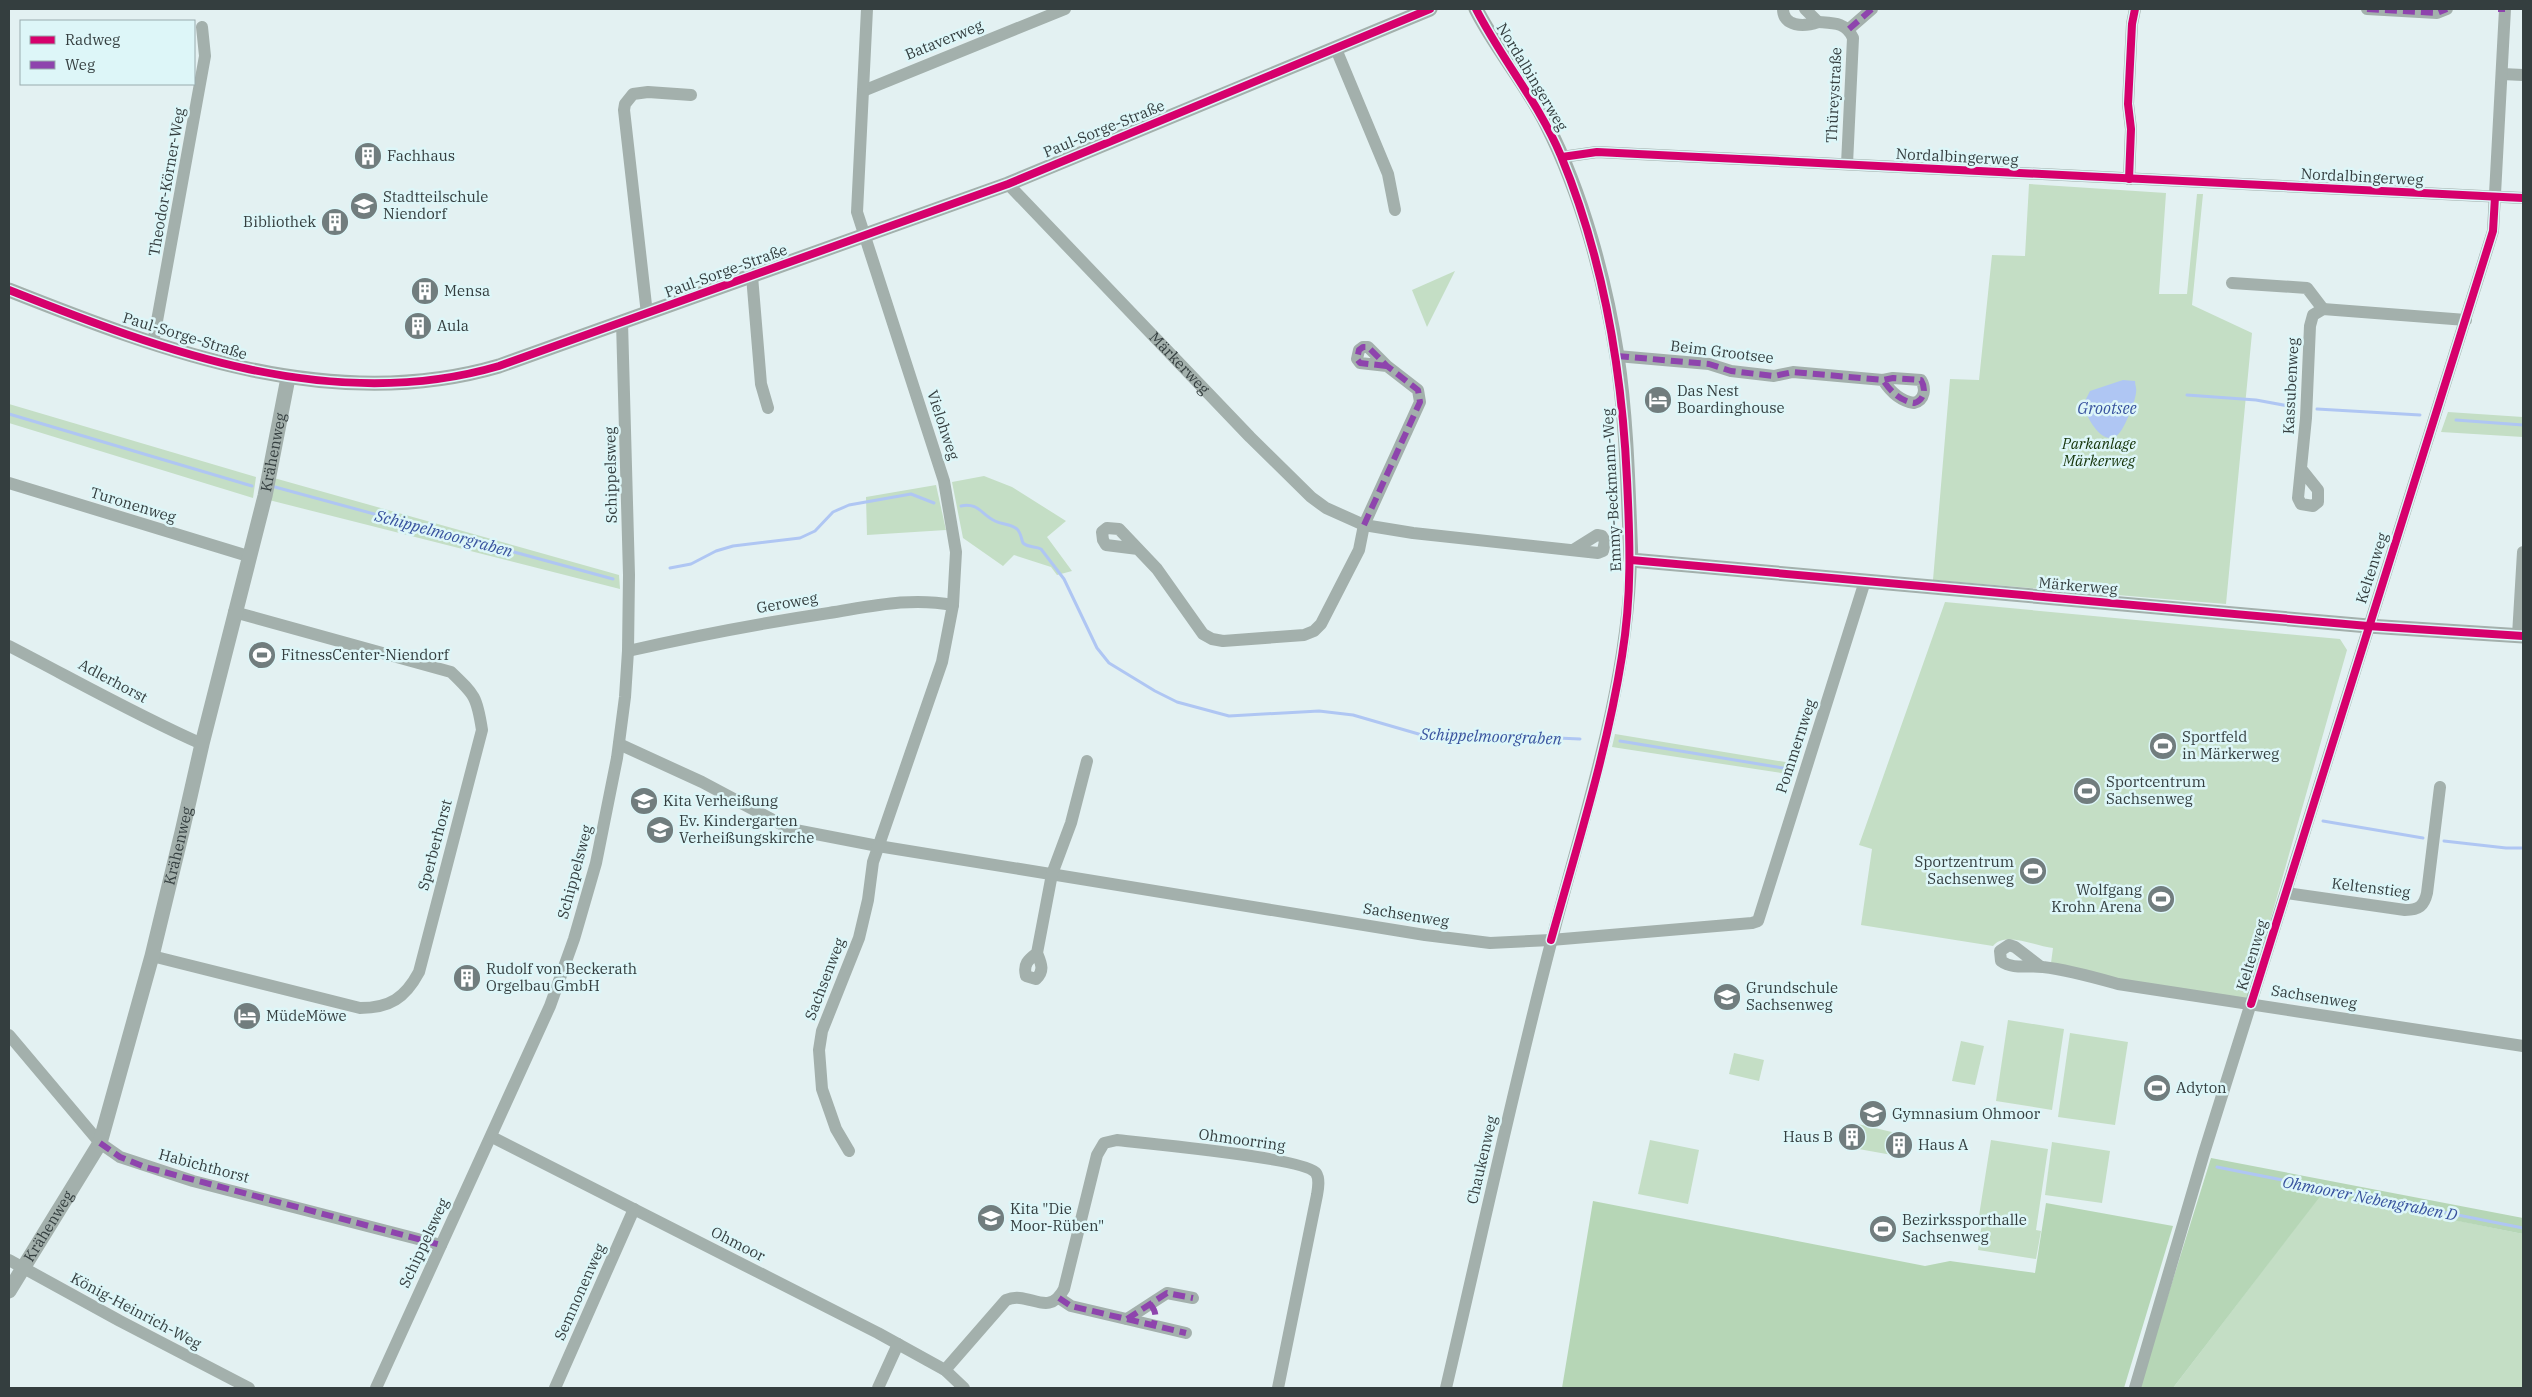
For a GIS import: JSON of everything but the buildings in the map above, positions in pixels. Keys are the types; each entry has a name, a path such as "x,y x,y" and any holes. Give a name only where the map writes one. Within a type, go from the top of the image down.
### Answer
{"street":[{"name":"Vielohweg","path":"867,9 857,212 945,486 956,552 953,605 942,662 878,846"},
{"name":"Bataverweg","path":"863,91 1065,9"},
{"name":"Paul-Sorge-Straße","path":"9,290 68,314 231,367 288,378 369,385 400,384 455,377 499,366 1008,184 1430,9"},
{"name":"Nordalbingerweg","path":"1476,9 1536,106 1562,157 1597,152 2128,180 2523,198"},
{"name":"Thüreystraße","path":"1783,9 1784,18 1799,25 1818,22 1839,23 1849,29 1852,38 1852,49 1847,164"},
{"path":"1805,9 1818,22"},
{"name":"Thüreystraße","path":"1849,29 1872,9"},
{"path":"2128,180 2131,129 2129,95 2132,24 2135,9"},
{"path":"2367,9 2437,13 2447,9"},
{"path":"2498,9 2505,9"},
{"name":"Keltenweg","path":"2135,1388 2251,1004 2493,231 2505,9"},
{"name":"Theodor-Körner-Weg","path":"153,343 205,56 202,27"},
{"path":"1336,49 1388,174 1395,210"},
{"path":"2502,74 2523,75"},
{"name":"Paul-Sorge-Straße","path":"647,314 624,110 625,104 633,94 648,92 691,95"},
{"name":"Emmy-Beckmann-Weg","path":"1551,940 1605,745 1622,655 1631,560 1624,423 1617,356 1596,260 1562,157"},
{"name":"Märkerweg","path":"1008,184 1250,437 1311,497 1340,516 1364,524 1413,532 1573,550"},
{"name":"Paul-Sorge-Straße","path":"752,276 761,384 768,408"},
{"path":"2232,283 2307,288 2323,310 2466,320"},
{"name":"Kassubenweg","path":"2302,470 2310,326 2313,316 2323,310"},
{"name":"Schippelsweg","path":"376,1388 492,1137 550,1006 574,939 596,863 619,744 628,651 629,575 622,322"},
{"name":"Beim Grootsee","path":"1617,356 1709,364 1732,371 1774,376 1793,372 1883,380"},
{"path":"1138,549 1157,569 1203,634 1212,639 1223,641 1304,635 1314,631 1322,624 1359,550 1364,524 1420,402 1418,390 1387,366"},
{"name":"Krähenweg","path":"9,1291 100,1143 152,956 234,612 267,484 288,378"},
{"name":"Turonenweg","path":"9,483 248,556"},
{"path":"2521,635 2523,552"},
{"name":"Märkerweg","path":"1631,560 2368,626 2521,635"},
{"name":"Pommernweg","path":"1758,921 1865,581"},
{"name":"Geroweg","path":"628,651 688,637 885,604 926,600 953,605"},
{"name":"Sperberhorst","path":"152,956 360,1008 378,1008 398,999 410,987 419,972 482,730 478,703 473,693 452,672 234,612"},
{"name":"Adlerhorst","path":"9,646 161,726 202,744"},
{"name":"Sachsenweg","path":"619,744 702,782 790,829 878,846 1468,941 1490,943 1551,940 1758,921"},
{"path":"1038,953 1052,874 1071,823 1087,761"},
{"name":"Keltenstieg","path":"2286,893 2405,910 2418,909 2422,906 2427,892 2440,787"},
{"name":"Sachsenweg","path":"849,1151 836,1129 826,1104 822,1088 819,1050 828,1011 853,955 864,922 873,862 878,846"},
{"name":"Chaukenweg","path":"1446,1388 1551,940"},
{"name":"Sachsenweg","path":"2041,967 2083,974 2118,984 2523,1046"},
{"name":"Habichthorst","path":"9,1035 100,1143 120,1157 145,1167 441,1245"},
{"name":"Ohmoor","path":"492,1137 898,1344 945,1370 964,1388"},
{"name":"Ohmoorring","path":"1059,1298 1064,1289 1097,1155 1104,1143 1117,1140 1226,1153 1307,1166 1316,1172 1318,1182 1317,1195 1278,1388"},
{"name":"Semnonenweg","path":"555,1388 634,1209"},
{"name":"König-Heinrich-Weg","path":"9,1260 22,1269 249,1388"},
{"path":"1127,1319 1166,1293 1193,1298"},
{"path":"945,1370 1006,1300 1020,1298 1046,1303 1059,1298 1071,1306 1186,1333"},
{"path":"1150,1304 1155,1312 1153,1325"},
{"path":"878,1388 898,1344"}],"green space":[{"name":"Parkanlage Märkerweg","path":"2029,184 2166,193 2159,294 2187,294 2197,194 2203,194 2192,305 2252,333 2226,604 1933,580 1950,379 1979,380 1992,255 2025,256"},
{"path":"1455,271 1427,327 1412,290"},
{"path":"9,404 256,477 253,498 9,423"},
{"path":"2448,412 2523,417 2523,437 2441,432"},
{"path":"984,476 1012,487 1066,521 1047,537 1072,571 1057,575 1051,567 1014,555 1003,566 963,538 952,482"},
{"path":"274,478 619,575 620,589 269,500"},
{"path":"936,485 946,530 867,535 866,497"},
{"name":"Sportcentrum Sachsenweg","path":"1945,602 2340,639 2347,650 2248,999 2120,979 2051,963 2053,948 2021,941 2005,940 1993,946 1861,925 1872,849 1859,845"},
{"path":"1615,734 1797,764 1794,775 1612,747"},
{"path":"2008,1020 2064,1029 2052,1110 1996,1101"},
{"path":"2070,1033 2128,1042 2115,1125 2058,1117"},
{"path":"1961,1041 1984,1046 1975,1085 1952,1081"},
{"path":"1734,1053 1764,1060 1759,1081 1729,1074"},
{"path":"1858,1124 1896,1133 1892,1155 1853,1148"},
{"path":"1650,1140 1699,1150 1688,1204 1638,1194"},
{"path":"1991,1140 2048,1149 2036,1230 2041,1231 2036,1259 1978,1250 1982,1223 1978,1222"},
{"path":"2052,1142 2110,1151 2102,1203 2045,1195"},
{"path":"2211,1158 2523,1218 2523,1234 2322,1194 2173,1388 2139,1388"},
{"path":"2322,1193 2523,1234 2523,1388 2173,1388"},
{"path":"1593,1201 1925,1266 1950,1261 2035,1273 2046,1203 2173,1226 2124,1388 1562,1388"}],"water":[{"name":"Grootsee","path":"2123,380 2135,381 2135,397 2122,430 2115,437 2109,438 2099,433 2094,427 2083,405 2090,391"}],"waterway":[{"path":"2187,395 2256,400 2294,407"},
{"path":"2317,409 2420,415"},
{"name":"Schippelmoorgraben","path":"9,414 252,486"},
{"path":"2456,420 2523,425"},
{"name":"Schippelmoorgraben","path":"275,487 613,579"},
{"name":"Schippelmoorgraben","path":"670,568 691,564 716,551 733,546 800,538 815,531 833,512 849,505 911,494 934,503"},
{"name":"Schippelmoorgraben","path":"961,506 976,507 995,521 1014,527 1019,532 1023,543 1041,549 1064,579 1097,648 1109,663 1177,702 1229,716 1319,711 1353,715 1422,735 1460,738 1515,736 1580,739"},
{"name":"Schippelmoorgraben","path":"1620,741 1789,769"},
{"path":"2323,821 2423,838"},
{"path":"2444,841 2506,848 2523,848"},
{"name":"Ohmoorer Nebengraben D","path":"2217,1167 2523,1228"}],"marked path":[{"path":"1849,29 1872,9"},
{"path":"2367,9 2437,13 2447,9"},
{"path":"2498,9 2505,9"},
{"path":"1364,525 1420,402 1418,390 1387,366 1368,347 1363,347 1359,350 1357,359 1360,363 1387,366"},
{"path":"1617,356 1709,364 1731,371 1774,376 1793,372 1883,380 1893,378 1921,380 1924,393 1914,403 1904,400 1892,392 1883,380"},
{"path":"100,1143 120,1157 145,1167 441,1245"},
{"path":"1127,1319 1167,1293 1193,1298"},
{"path":"1059,1298 1071,1306 1186,1333"},
{"path":"1150,1304 1155,1314 1153,1325"}],"cycle path":[{"path":"9,290 127,334 188,354 249,369 311,380 374,383 436,379 499,366 1008,184 1430,9"},
{"path":"1476,9 1542,118 1561,156 1576,195 1589,235 1608,315 1621,397 1629,525 1629,568 1625,633 1616,692 1600,763 1551,940"},
{"path":"2129,179 2131,129 2128,104 2132,24 2135,9"},
{"path":"1562,157 1597,152 2523,198"},
{"path":"2251,1004 2493,231 2495,197"},
{"path":"1631,560 2368,626 2523,636"}],"place":[{"name":"Fachhaus","path":"368,156"},
{"name":"Stadtteilschule Niendorf","path":"364,206"},
{"name":"Bibliothek","path":"335,222"},
{"name":"Mensa","path":"425,291"},
{"name":"Aula","path":"418,326"},
{"name":"Das Nest Boardinghouse","path":"1658,400"},
{"name":"FitnessCenter-Niendorf","path":"262,655"},
{"name":"Sportfeld in Märkerweg","path":"2163,746"},
{"name":"Sportcentrum Sachsenweg","path":"2087,791"},
{"name":"Kita Verheißung","path":"644,801"},
{"name":"Ev. Kindergarten Verheißungskirche","path":"660,830"},
{"name":"Sportzentrum Sachsenweg","path":"2033,871"},
{"name":"Wolfgang Krohn Arena","path":"2161,899"},
{"name":"Rudolf von Beckerath Orgelbau GmbH","path":"467,978"},
{"name":"Grundschule Sachsenweg","path":"1727,997"},
{"name":"MüdeMöwe","path":"247,1016"},
{"name":"Adyton","path":"2157,1088"},
{"name":"Gymnasium Ohmoor","path":"1873,1114"},
{"name":"Haus B","path":"1852,1137"},
{"name":"Haus A","path":"1899,1145"},
{"name":"Kita \"Die Moor-Rüben\"","path":"991,1218"},
{"name":"Bezirkssporthalle Sachsenweg","path":"1883,1229"}]}
